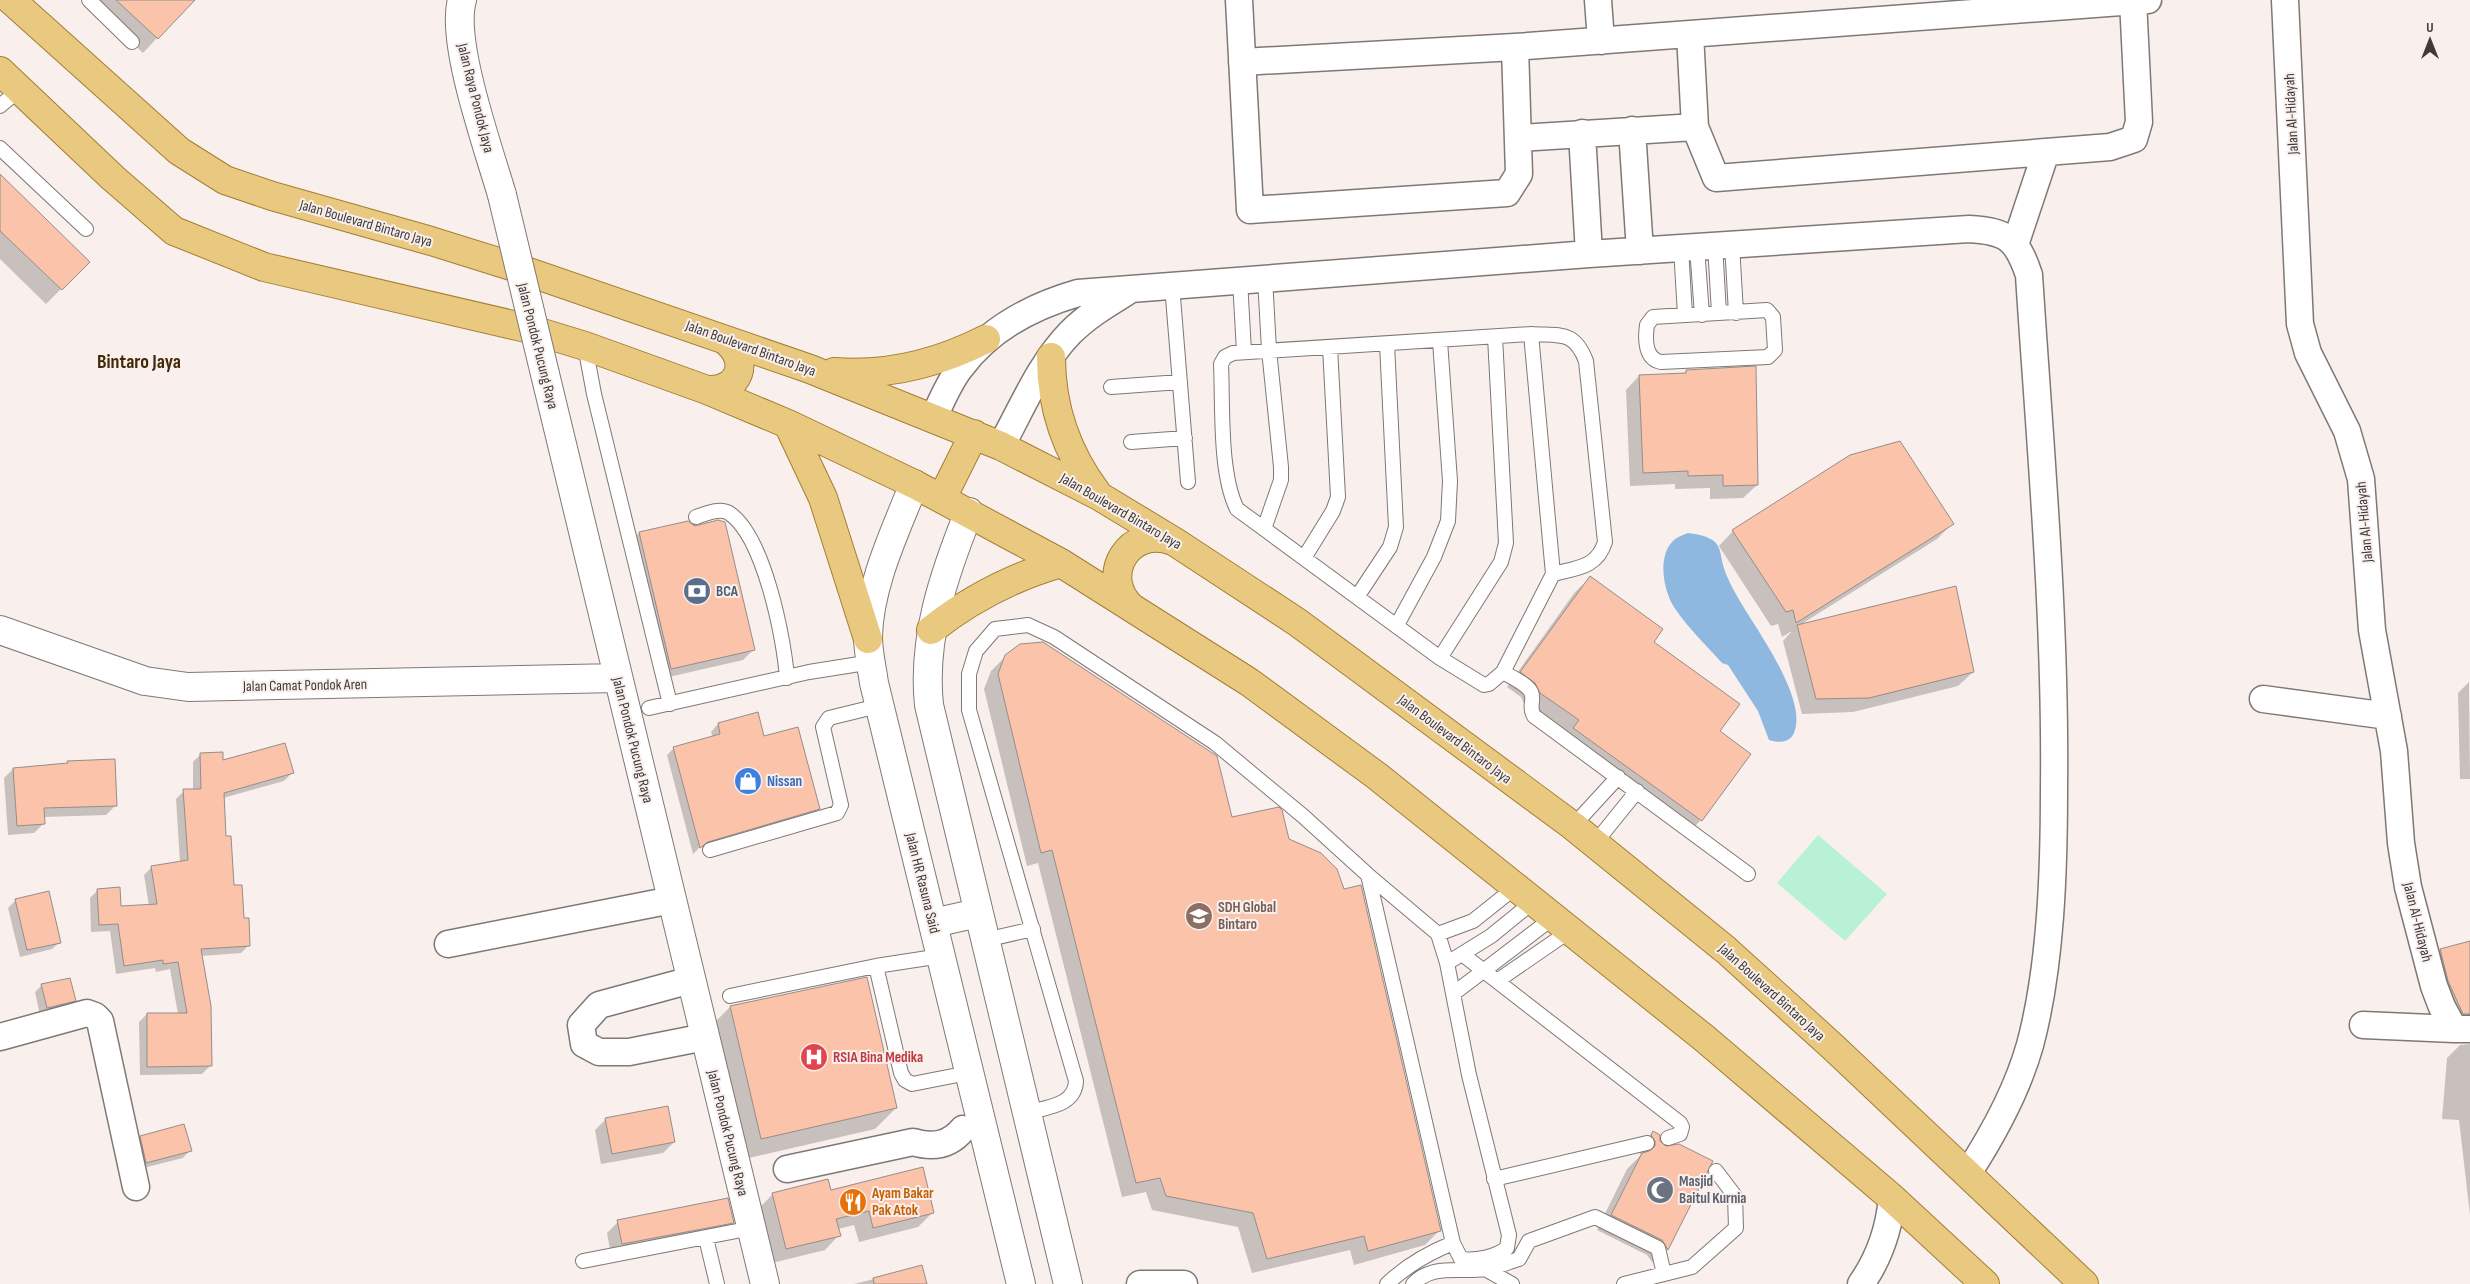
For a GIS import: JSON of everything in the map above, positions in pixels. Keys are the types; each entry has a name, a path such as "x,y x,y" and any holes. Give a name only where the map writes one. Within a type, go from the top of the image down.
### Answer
{"main road":[{"name":"Jalan Boulevard Bintaro Jaya","path":"11,0 179,151 225,180 272,196 431,241 514,267 657,314 810,369 934,417 1001,446 1099,496 1175,542 1298,622 1595,843 1726,950 1968,1172 2084,1284"},
{"name":"Jalan Raya Pondok Jaya","path":"462,0 458,14 465,62 502,195"},
{"path":"6,89 174,231 264,267 489,318 584,346 707,390 788,424 914,484 969,512 1060,563 1217,661 1324,735 1704,1038 1892,1198 1985,1284"},
{"name":"Jalan Pondok Pucung Raya","path":"502,195 765,1284"},
{"path":"810,369 862,372 906,368 952,355 986,339"},
{"path":"707,390 715,391 729,385 738,373 739,358 731,345 725,340"},
{"path":"1052,357 1055,403 1064,432 1078,464 1099,496"},
{"path":"788,424 823,498 870,651"},
{"path":"942,498 974,434"},
{"name":"Jalan HR Rasuna Said","path":"914,484 884,565 870,617 870,651 878,706 933,923 968,1073 972,1127 1020,1284"},
{"path":"969,512 952,558 931,630 927,665 929,705 1068,1284"},
{"path":"1133,609 1126,602 1118,586 1120,560 1132,546 1140,541 1158,537 1175,542"},
{"path":"931,630 961,607 994,588 1060,563"},
{"name":"Jalan Camat Pondok Aren","path":"0,630 145,681 188,687 618,678"},
{"path":"933,923 978,912"}],"street":[{"path":"1239,0 1250,210 1507,193 1520,174 1515,47"},
{"path":"1598,0 1601,41"},
{"name":"Jalan Al-Hidayah","path":"2285,0 2300,324 2308,353 2347,431 2361,479 2372,630 2394,751 2401,843 2408,888 2434,986 2462,1029"},
{"path":"1242,62 1515,47 1601,41 1690,34 2138,1 2139,122 2134,139 2110,147 1716,178 1695,127 1690,34"},
{"path":"1520,138 1695,127"},
{"path":"1632,130 1640,250"},
{"path":"1582,133 1589,254"},
{"path":"2015,245 2046,152"},
{"path":"934,417 960,368 986,339 1020,316 1058,298 1078,293 1640,250 1969,229 1993,230 2009,238 2022,254 2029,275 2055,690 2054,868 2041,992 2030,1046 1995,1132 1968,1172"},
{"path":"1001,446 1052,357 1065,340 1086,318 1135,288"},
{"path":"2263,699 2388,716"},
{"path":"448,944 672,900"},
{"path":"691,980 599,1005 580,1026 584,1044 599,1052 629,1052 705,1038"},
{"path":"0,1038 87,1013 95,1016 100,1021 136,1187"},
{"path":"2363,1025 2462,1029"},
{"path":"787,1169 913,1142 923,1132 950,1126 972,1127"},
{"path":"1861,1284 1877,1259 1885,1239 1892,1198"},
{"path":"1140,1284 1184,1284"}],"lane":[{"path":"89,0 132,42"},
{"path":"0,148 86,229"},
{"path":"1706,246 1736,313"},
{"path":"1706,246 1719,313"},
{"path":"1702,315 1706,246"},
{"path":"1685,315 1706,246"},
{"path":"1264,529 1281,480 1266,278"},
{"path":"1240,280 1244,352"},
{"path":"1172,285 1188,482"},
{"path":"1767,310 1771,313 1774,353 1764,358 1661,362 1653,359 1649,354 1646,333 1648,321 1657,316 1719,313 1767,310"},
{"path":"1531,334 1553,574 1504,672 1489,684 1484,685 1440,658 1238,509 1230,494 1225,447 1221,364 1228,354 1531,334 1567,337 1579,345 1586,360 1605,542 1601,554 1592,562 1553,574"},
{"path":"1440,658 1505,553 1495,337"},
{"path":"1397,625 1434,557 1448,521 1450,481 1440,341"},
{"path":"1357,597 1390,547 1396,527 1387,344"},
{"path":"584,346 670,704"},
{"path":"1304,558 1333,511 1338,497 1330,347"},
{"path":"1111,387 1180,382"},
{"path":"1131,442 1185,438"},
{"path":"696,517 722,510 730,513 751,538 764,573 785,655 787,678"},
{"path":"1026,1113 1070,1100 1076,1092 1076,1087 969,710 969,674 976,651 995,629 1028,625 1054,637 1215,743 1303,816 1368,876 1438,934 1447,963 1494,1180 1509,1235 1508,1248 1500,1254 1469,1260 1461,1259 1453,1243 1368,876"},
{"path":"649,708 787,678 870,651"},
{"path":"1504,672 1530,690 1532,697 1530,707 1534,716 1748,874"},
{"path":"710,850 837,813 841,805 822,727 829,718 878,706"},
{"path":"1573,826 1618,778"},
{"path":"1595,843 1637,791"},
{"path":"1438,934 1473,920 1544,909"},
{"path":"1447,963 1491,936 1544,909"},
{"path":"1453,994 1483,970 1544,909"},
{"path":"1497,981 1544,909"},
{"path":"985,940 1032,929"},
{"path":"1462,954 1680,1123 1682,1127 1680,1134 1668,1138"},
{"path":"730,996 876,966 941,956"},
{"path":"876,966 905,1080 912,1084 968,1073"},
{"path":"1494,1180 1647,1143"},
{"path":"1624,1284 1692,1267 1736,1228 1735,1196 1716,1171"},
{"path":"1413,1284 1418,1279 1446,1269 1485,1270 1519,1259 1529,1241 1595,1217 1658,1248 1664,1274"},
{"path":"583,1261 752,1228"},
{"path":"706,1238 717,1284"},
{"path":"1388,1284 1416,1260 1453,1243"},
{"path":"1485,1270 1512,1284"}],"green space":[{"path":"1818,835 1887,894 1845,941 1777,883"}],"water":[{"path":"1688,533 1706,537 1718,545 1724,569 1731,585 1788,684 1794,703 1796,721 1793,735 1786,741 1769,740 1758,711 1728,665 1722,663 1697,636 1670,600 1664,573 1665,554 1674,540"}],"building":[{"path":"116,0 195,0 158,39"},
{"path":"0,174 90,262 62,290 0,231"},
{"path":"1756,366 1758,485 1723,486 1723,475 1688,476 1688,471 1643,473 1639,375 1686,373 1686,370"},
{"path":"1900,441 1954,524 1796,623 1793,610 1786,612 1732,530 1850,455"},
{"name":"BCA","path":"718,520 725,522 755,650 671,669 639,532 688,521 695,526"},
{"path":"1590,576 1663,629 1654,642 1740,704 1720,731 1751,754 1702,821 1573,728 1579,720 1540,693 1535,683 1520,672"},
{"path":"1956,586 1974,672 1869,698 1816,699 1797,625"},
{"path":"1043,642 1217,756 1232,817 1279,807 1282,810 1289,839 1321,853 1337,869 1344,889 1361,885 1441,1231 1368,1251 1364,1236 1267,1259 1253,1213 1166,1196 1160,1178 1136,1183 1052,850 1041,853 998,674 1005,655 1020,644"},
{"name":"Nissan","path":"758,712 764,736 798,727 820,809 708,842 700,848 673,747 720,734 718,723"},
{"path":"285,743 294,773 224,793 226,836 231,836 234,885 242,885 244,918 249,918 250,946 201,949 211,1006 212,1066 147,1067 147,1013 187,1013 178,962 163,964 163,960 124,966 118,924 99,925 97,889 120,887 121,906 157,904 151,866 188,860 183,789 201,789 200,753 223,752 223,760"},
{"path":"115,759 117,806 44,808 45,824 17,826 13,768 68,763 67,761"},
{"path":"49,891 61,943 27,950 15,899"},
{"path":"2470,941 2470,1014 2463,1014 2448,981 2440,949"},
{"name":"RSIA Bina Medika","path":"867,977 897,1108 761,1139 730,1006"},
{"path":"70,978 76,1001 47,1008 41,984"},
{"path":"668,1106 675,1142 612,1154 605,1118"},
{"path":"184,1124 192,1151 146,1163 140,1136"},
{"name":"Masjid Baitul Kurnia","path":"1653,1131 1660,1135 1660,1141 1666,1146 1679,1144 1713,1161 1668,1250 1662,1240 1611,1215 1642,1153 1649,1151 1655,1146 1655,1141 1651,1135"},
{"name":"Ayam Bakar Pak Atok","path":"923,1167 934,1213 873,1228 869,1211 836,1219 841,1236 786,1249 772,1193 828,1179 831,1190"},
{"path":"728,1198 734,1223 622,1244 617,1220"},
{"path":"922,1265 927,1284 874,1284 873,1278"}],"place":[{"name":"BCA","path":"697,591"},
{"name":"Nissan","path":"748,781"},
{"name":"SDH Global Bintaro","path":"1199,916"},
{"name":"RSIA Bina Medika","path":"814,1057"},
{"name":"Masjid Baitul Kurnia","path":"1660,1190"},
{"name":"Ayam Bakar Pak Atok","path":"853,1202"}],"district":[{"name":"Bintaro Jaya","path":"139,361"}]}
